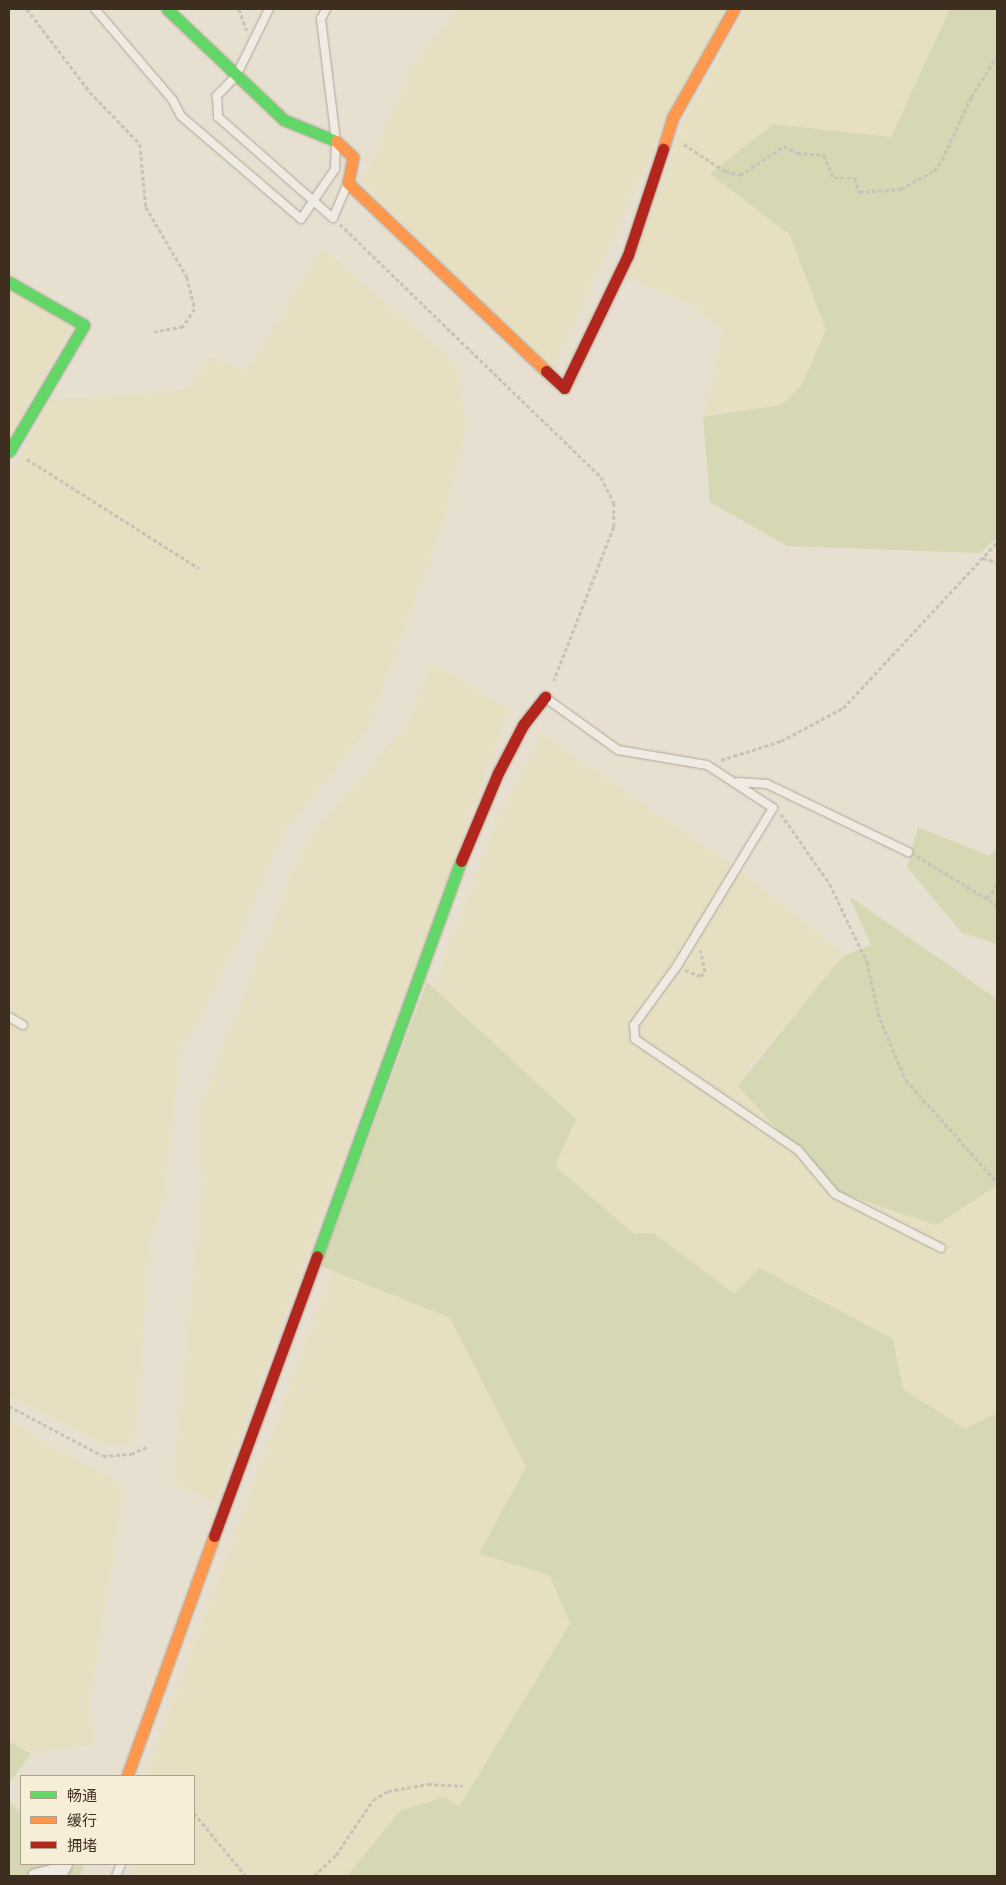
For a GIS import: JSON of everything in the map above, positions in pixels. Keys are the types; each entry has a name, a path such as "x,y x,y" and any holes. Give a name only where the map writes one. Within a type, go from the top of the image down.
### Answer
{"street":[{"path":"167,9 284,120 336,141 352,157 348,183 564,388 628,255 673,118 734,9"},
{"path":"9,282 84,326 10,450"},
{"path":"126,1775 456,874 498,773 522,725 545,697"},
{"path":"35,1876 60,1870 63,1865"}],"lane":[{"path":"95,9 172,99 181,116 280,205 301,219 335,169 336,141 322,41 321,19 326,9"},
{"path":"269,9 236,76 217,96 218,117 315,200 333,218 348,183"},
{"path":"545,697 618,750 708,765 773,808 693,938 678,966 634,1025 635,1039 798,1150 835,1194 941,1248"},
{"path":"736,782 767,784 908,852"},
{"path":"9,1017 23,1025"}],"path":[{"path":"26,9 90,92 140,144 146,207 187,277 195,309 184,327 154,332"},
{"path":"239,9 252,44"},
{"path":"666,138 740,174 784,146 798,153 824,156 834,178 855,178 859,192 901,189 934,171 942,160 971,97 997,56"},
{"path":"333,218 601,477 614,503 614,527 586,607 545,697"},
{"path":"10,450 199,568"},
{"path":"708,765 781,741 843,708 997,542"},
{"path":"983,558 997,562"},
{"path":"773,808 791,822 830,884 867,962 880,1019 906,1080 997,1182"},
{"path":"908,852 997,905"},
{"path":"987,898 997,886"},
{"path":"678,966 700,976 705,972 693,938"},
{"path":"9,1406 103,1456 131,1454 147,1446"},
{"path":"314,1876 336,1855 373,1800 388,1791 428,1784 463,1786"},
{"path":"195,1814 246,1876"}],"shaded area":[{"path":"458,9 729,9 679,94 552,371 362,182 413,63"},
{"path":"745,9 950,9 891,137 773,124 710,174 791,235 826,330 802,385 781,405 703,417 722,329 690,305 628,278 684,121"},
{"path":"323,248 456,363 467,426 444,523 369,727 279,840 233,955 180,1052 164,1203 150,1243 136,1438 122,1447 100,1443 9,1396 9,479 50,400 186,390 210,357 246,370"},
{"path":"9,290 74,324 9,438"},
{"path":"431,662 510,709 215,1503 172,1484 201,1187 197,1111 303,844 408,722"},
{"path":"543,734 731,863 846,955 743,1074 936,1225 994,1188 997,1192 997,1413 965,1429 903,1389 893,1339 735,1294 653,1233 634,1234 555,1166 433,987 498,815"},
{"path":"332,1270 450,1318 526,1467 479,1554 550,1575 570,1625 459,1807 400,1811 347,1876 132,1876 137,1865 195,1865 195,1775 145,1775"},
{"path":"9,1421 125,1485 89,1705 95,1744 31,1754 9,1741"}],"green space":[{"path":"950,9 997,9 997,538 980,553 787,546 710,502 703,417 781,405 802,385 826,330 790,235 710,174 773,124 891,137"},
{"path":"918,827 989,856 997,848 997,944 962,933 907,867"},
{"path":"849,896 997,999 997,1186 936,1225 832,1190 738,1086 831,970 846,955 871,945"},
{"path":"427,982 576,1119 555,1166 634,1234 653,1233 735,1294 759,1268 893,1339 903,1389 965,1429 997,1413 997,1876 347,1876 400,1811 444,1797 459,1807 570,1624 550,1575 479,1554 526,1467 450,1318 321,1266"},
{"path":"9,1741 31,1754 9,1783"},
{"path":"9,1802 20,1811 20,1865 84,1865 80,1876 9,1876"}],"traffic: fast":[{"path":"167,9 284,120 336,141"},
{"path":"9,282 84,325 9,452"},
{"path":"317,1256 461,861"}],"traffic: slow":[{"path":"663,149 673,117 734,9"},
{"path":"336,141 353,157 348,183 546,371"},
{"path":"127,1775 214,1536"}],"traffic: jam":[{"path":"546,371 564,388 628,255 663,149"},
{"path":"461,861 498,773 523,725 545,697"},
{"path":"214,1536 317,1256"}]}
